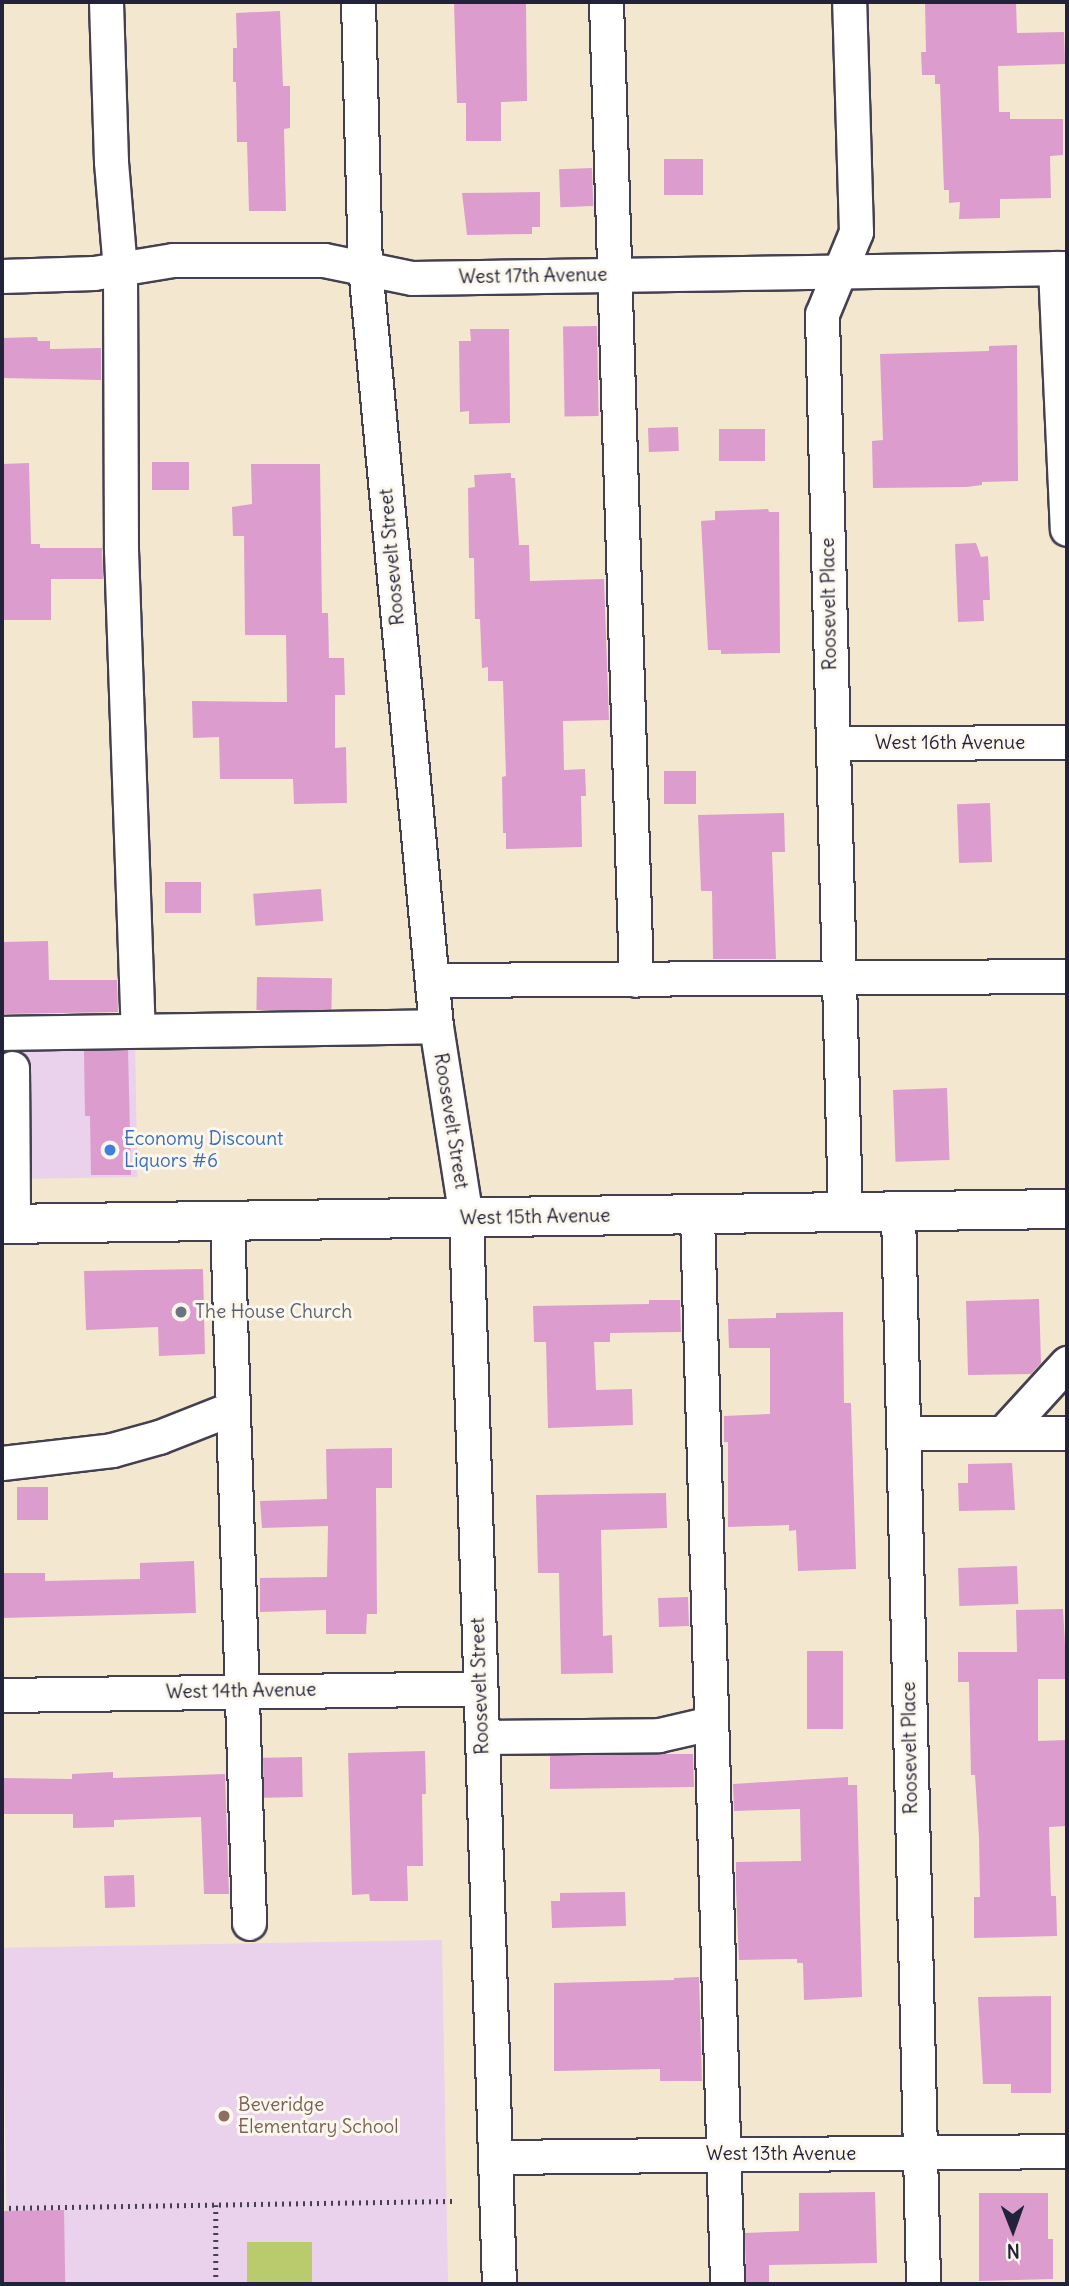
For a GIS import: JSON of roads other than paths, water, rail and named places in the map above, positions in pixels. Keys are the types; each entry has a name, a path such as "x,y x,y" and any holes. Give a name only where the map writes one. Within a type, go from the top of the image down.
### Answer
{"main road":[{"name":"West 15th Avenue","path":"7,1224 1067,1209"}],"street":[{"path":"106,2 111,162 120,269 121,550 138,1029"},
{"name":"Roosevelt Street","path":"358,2 365,267 436,1026 466,1218 499,2284"},
{"path":"606,2 636,980"},
{"name":"Roosevelt Place","path":"845,1213 822,314 856,232 849,2"},
{"name":"West 17th Avenue","path":"2,276 94,273 173,260 324,260 412,278 1061,268"},
{"path":"1061,268 1067,529"},
{"name":"West 16th Avenue","path":"833,743 1067,742"},
{"path":"432,980 841,979 1067,975"},
{"path":"2,1033 436,1026"},
{"path":"7,1224 12,1068"},
{"name":"Roosevelt Place","path":"898,1212 923,2284"},
{"path":"697,1214 727,2284"},
{"path":"227,1221 249,1923"},
{"path":"1003,1433 1067,1363"},
{"path":"2,1463 63,1458 112,1450 159,1437 233,1408"},
{"path":"903,1433 1067,1433"},
{"name":"West 14th Avenue","path":"2,1695 480,1688"},
{"path":"482,1737 659,1735 711,1723"},
{"name":"West 13th Avenue","path":"495,2157 1067,2151"}],"place":[{"name":"Economy Discount Liquors #6","path":"110,1150"},
{"name":"The House Church","path":"181,1312"},
{"name":"Beveridge Elementary School","path":"224,2116"}]}
